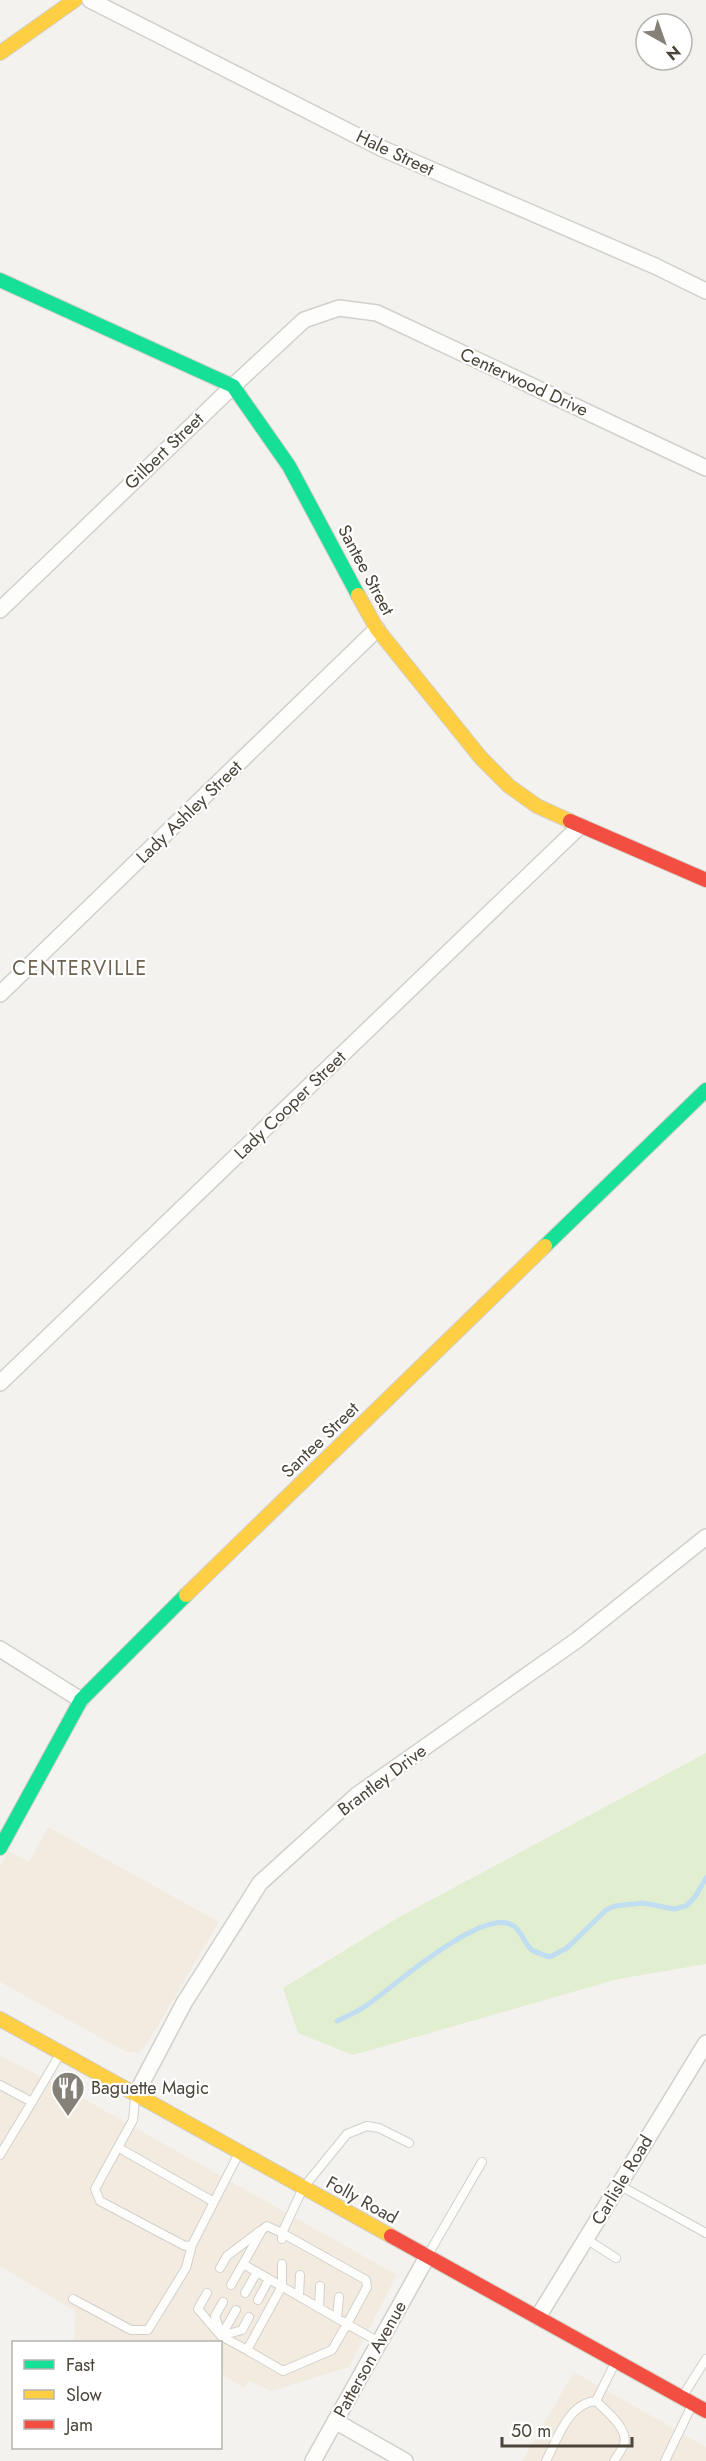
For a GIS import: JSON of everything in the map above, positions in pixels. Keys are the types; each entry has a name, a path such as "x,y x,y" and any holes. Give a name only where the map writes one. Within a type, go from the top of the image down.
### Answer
{"street":[{"path":"0,53 75,0"},
{"name":"Hale Street","path":"90,0 381,148 655,266 706,291"},
{"name":"Santee Street","path":"0,280 232,386 289,466 377,629 465,740 509,786 537,806 706,880"},
{"name":"Gilbert Street","path":"0,610 232,386 304,320 339,309"},
{"name":"Centerwood Drive","path":"339,309 377,312 706,468"},
{"name":"Lady Ashley Street","path":"0,994 377,629"},
{"name":"Lady Cooper Street","path":"0,1383 580,826"},
{"name":"Santee Street","path":"0,1848 81,1700 102,1677 706,1090"},
{"name":"Brantley Drive","path":"136,2094 184,2003 260,1883 357,1795 577,1640 706,1537"},
{"path":"0,1649 81,1700"},
{"name":"Folly Road","path":"0,2019 706,2411"},
{"name":"Carlisle Road","path":"538,2317 706,2043"},
{"name":"Patterson Avenue","path":"313,2461 427,2257"},
{"path":"335,2421 405,2461"}],"lane":[{"path":"0,2155 61,2053"},
{"path":"0,2085 32,2102"},
{"path":"136,2094 133,2120 95,2189 100,2201 185,2246 192,2245"},
{"path":"282,2236 303,2188 347,2134 367,2126 379,2128 409,2143"},
{"path":"119,2148 214,2202"},
{"path":"73,2299 131,2330 148,2330 186,2268 192,2245 240,2152"},
{"path":"427,2257 482,2162"},
{"path":"619,2185 706,2234"},
{"path":"207,2293 198,2309 221,2336 283,2371 332,2350 367,2287 366,2280 341,2269 267,2226 227,2256 220,2268"},
{"path":"231,2285 262,2230"},
{"path":"586,2239 616,2258"},
{"path":"243,2264 379,2342"},
{"path":"247,2350 282,2286 282,2264"},
{"path":"245,2293 256,2272"},
{"path":"299,2296 300,2275"},
{"path":"258,2300 269,2279"},
{"path":"320,2286 320,2308"},
{"path":"337,2318 339,2297"},
{"path":"221,2336 215,2316 223,2302"},
{"path":"221,2336 236,2310"},
{"path":"221,2336 242,2330 249,2317"},
{"path":"665,2461 687,2401 706,2359"},
{"path":"596,2401 616,2361"},
{"path":"546,2461 571,2414 589,2402 596,2401"},
{"path":"596,2401 616,2422 624,2436 624,2443 614,2461"}],"shaded area":[{"path":"48,1827 219,1922 146,2046 138,2053 126,2052 0,1982 0,1867 8,1851 29,1862"},
{"path":"0,2056 68,2090 397,2275 349,2367 271,2391 250,2381 244,2388 222,2375 222,2341 74,2341 75,2311 0,2266"},
{"path":"574,2372 706,2447 706,2461 522,2461"}],"green space":[{"path":"706,1753 706,1964 618,1979 353,2055 298,2033 283,1988 401,1916"}],"waterway":[{"path":"337,2021 366,2006 439,1951 481,1927 498,1923 512,1925 532,1950 550,1957 567,1948 606,1910 615,1906 643,1903 674,1909 686,1906 695,1897 706,1878"}],"traffic: fast":[{"path":"0,280 233,386 289,466 358,595"},
{"path":"545,1246 706,1090"},
{"path":"0,1848 81,1700 186,1595"}],"traffic: slow":[{"path":"0,53 75,0"},
{"path":"358,595 377,629 481,758 509,786 537,806 570,821"},
{"path":"186,1595 545,1246"},
{"path":"0,2019 391,2236"}],"traffic: jam":[{"path":"570,821 706,880"},
{"path":"391,2236 706,2411"}],"place":[{"name":"Baguette Magic","path":"68,2117"}],"district":[{"name":"CENTERVILLE","path":"80,968"}]}
